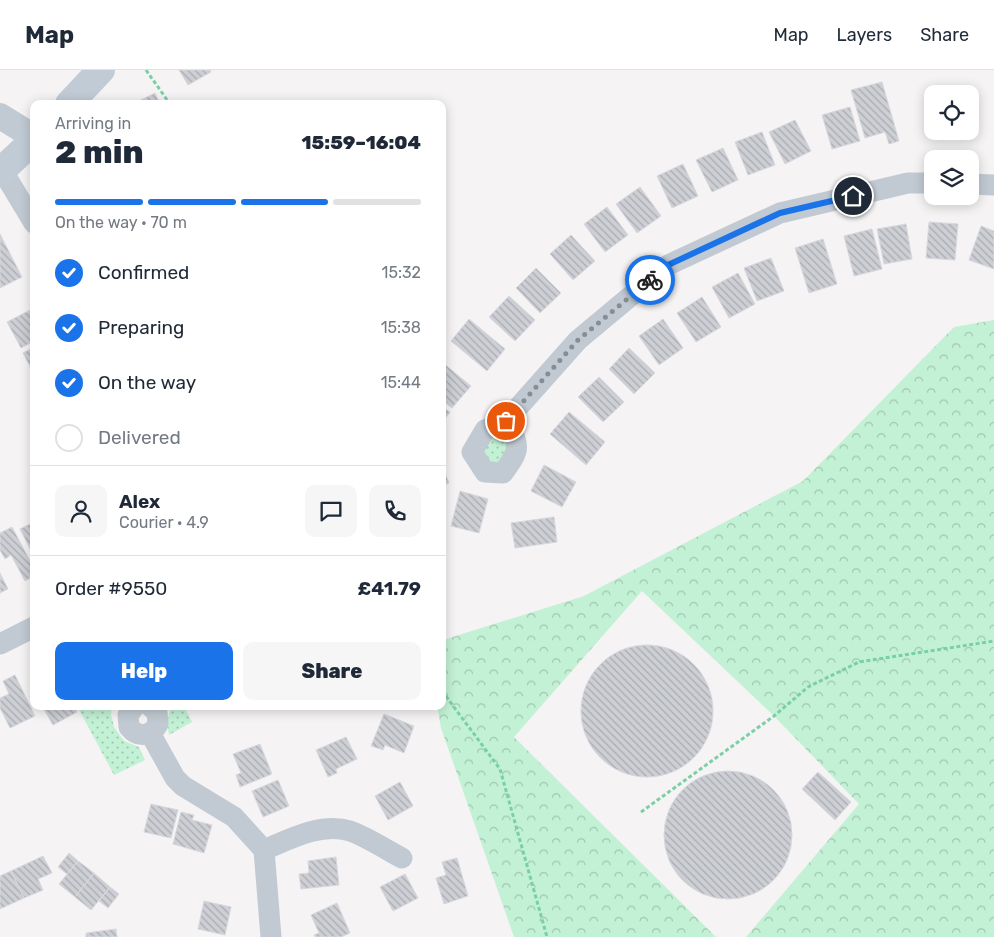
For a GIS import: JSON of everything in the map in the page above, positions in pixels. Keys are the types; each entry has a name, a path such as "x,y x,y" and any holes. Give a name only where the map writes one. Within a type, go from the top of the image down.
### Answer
{"main road":[{"path":"73,100 101,70"},
{"path":"1,171 30,143"}],"street":[{"path":"0,116 30,136"},
{"path":"1,171 30,217"},
{"path":"506,421 578,340 668,265 780,213 908,183 924,183"},
{"path":"979,184 994,185"},
{"path":"0,644 30,629"},
{"path":"132,710 128,715 129,727 138,734 150,733 158,724 157,712 155,710"},
{"path":"150,733 175,778 183,786 234,817 264,850 272,937"},
{"path":"264,850 297,836 324,829 349,831 402,858"}],"path":[{"path":"146,70 167,100"},
{"path":"641,812 774,716 808,687 859,662 994,641"},
{"path":"446,696 500,768 547,937"}],"green space":[{"path":"994,320 994,937 746,937 859,804 774,716 642,591 514,737 716,937 514,937 441,728 438,710 446,710 446,639 584,596 803,481 954,327"},
{"path":"485,430 516,438 503,473 472,452"},
{"path":"79,710 112,710 114,727 124,741 139,747 145,760 114,775"},
{"path":"170,710 186,710 192,722 169,735 167,723"}],"building":[{"path":"179,70 210,70 211,72 188,85"},
{"path":"882,82 899,141 889,144 885,132 865,138 851,90"},
{"path":"155,93 158,100 141,100"},
{"path":"850,107 860,141 832,149 822,115"},
{"path":"795,120 811,151 785,164 769,132"},
{"path":"762,132 775,165 748,175 735,142"},
{"path":"723,148 738,180 712,192 696,160"},
{"path":"683,164 698,196 672,208 657,176"},
{"path":"640,187 661,216 637,233 616,204"},
{"path":"607,207 628,235 605,252 584,224"},
{"path":"929,222 958,224 955,260 926,258"},
{"path":"906,224 912,259 884,264 877,229"},
{"path":"981,226 994,231 994,269 969,260"},
{"path":"872,229 882,269 854,276 844,236"},
{"path":"0,234 22,277 0,288"},
{"path":"571,235 595,261 573,280 550,254"},
{"path":"823,239 837,284 809,293 795,248"},
{"path":"771,258 784,291 757,301 744,268"},
{"path":"536,268 561,293 540,313 516,288"},
{"path":"738,273 755,304 729,318 712,287"},
{"path":"509,296 535,320 515,341 489,317"},
{"path":"702,297 721,327 696,342 677,313"},
{"path":"30,310 30,343 21,348 7,322"},
{"path":"469,319 505,349 487,371 451,341"},
{"path":"663,319 683,348 659,365 639,336"},
{"path":"629,348 655,373 634,394 609,369"},
{"path":"30,349 30,366 23,353"},
{"path":"446,365 471,386 452,408 446,403"},
{"path":"599,377 624,402 603,422 578,397"},
{"path":"446,410 450,412 446,418"},
{"path":"569,412 605,442 586,465 550,434"},
{"path":"544,465 576,482 562,507 531,491"},
{"path":"460,491 488,499 479,533 451,526"},
{"path":"554,517 557,542 515,548 511,523"},
{"path":"30,524 30,548 20,529"},
{"path":"12,527 30,561 30,578 25,581 11,555 5,559 0,550 0,533"},
{"path":"0,573 8,589 0,593"},
{"path":"647,645 672,650 683,656 693,665 702,675 708,686 713,711 708,736 702,747 693,757 683,766 672,772 647,777 622,772 611,766 601,757 592,747 586,736 581,711 586,686 592,675 601,665 611,656 622,650"},
{"path":"15,675 30,706 30,710 32,710 35,716 10,728 0,708 0,698 9,694 3,681"},
{"path":"44,710 76,710 77,712 53,725"},
{"path":"384,714 414,726 404,753 385,745 383,750 371,746"},
{"path":"346,737 357,759 336,769 337,773 328,777 316,750"},
{"path":"260,744 272,774 240,787 236,775 241,773 233,754"},
{"path":"728,771 752,776 764,782 773,790 781,799 787,811 792,835 787,859 781,871 773,880 764,888 752,894 728,899 704,894 692,888 683,880 675,871 669,859 664,835 669,811 675,799 683,790 692,782 704,776"},
{"path":"818,772 851,802 835,820 802,789"},
{"path":"278,780 289,806 263,817 252,791"},
{"path":"400,782 413,806 388,820 375,796"},
{"path":"151,804 178,810 171,838 144,832"},
{"path":"181,812 194,815 192,820 212,825 204,853 173,844"},
{"path":"69,853 78,861 67,874 58,867"},
{"path":"43,856 52,873 38,879 43,890 24,898 11,871"},
{"path":"336,857 339,885 301,889 299,874 309,873 308,861"},
{"path":"457,858 468,896 444,904 436,878 446,875 442,862"},
{"path":"78,861 94,873 75,897 59,884"},
{"path":"11,871 24,898 0,909 0,876"},
{"path":"94,873 110,887 91,910 75,897"},
{"path":"405,874 418,898 393,911 380,887"},
{"path":"110,887 119,894 108,908 99,901"},
{"path":"204,901 231,907 225,935 198,929"},
{"path":"337,903 350,933 341,937 315,937 314,935 319,933 311,915"},
{"path":"116,929 117,937 86,937 86,933"}],"way so far":[{"path":"506,421 578,340 650,280"}],"route":[{"path":"650,280 668,265 780,213 853,196"}]}
